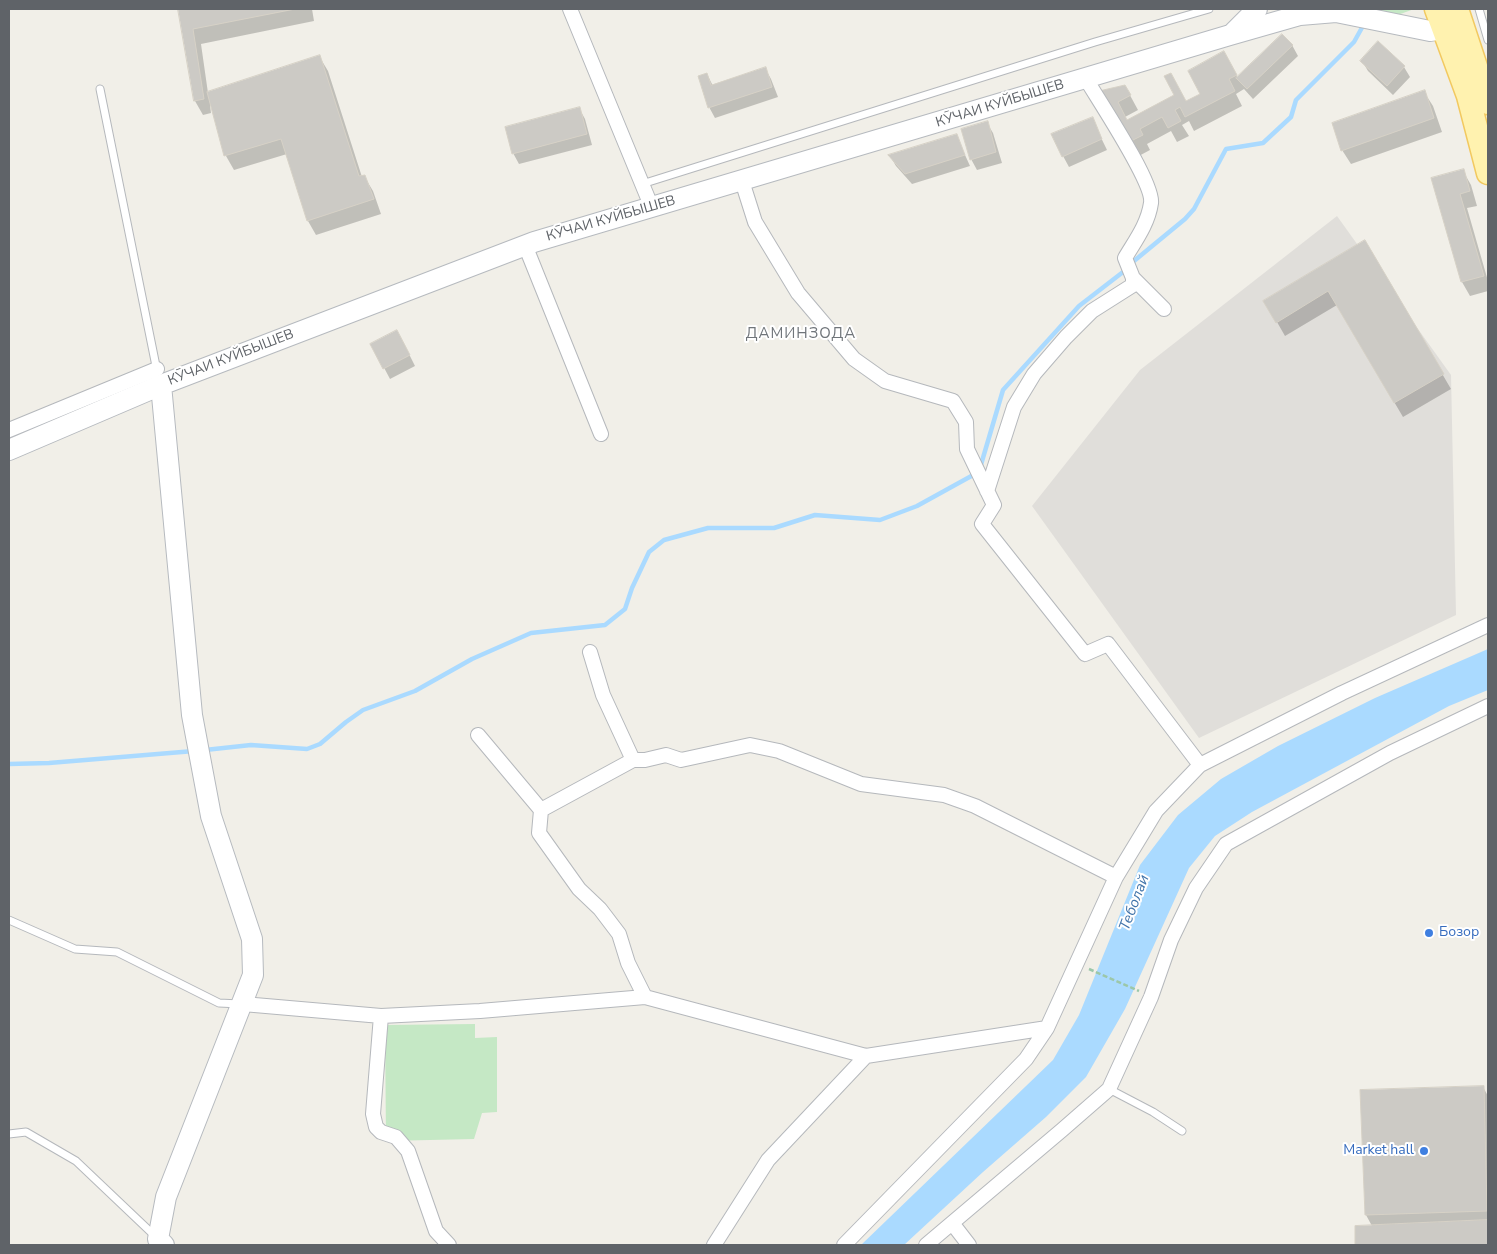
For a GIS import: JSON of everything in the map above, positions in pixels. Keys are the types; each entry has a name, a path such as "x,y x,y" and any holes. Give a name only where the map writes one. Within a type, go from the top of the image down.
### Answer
{"main road":[{"path":"1230,35 1257,9"},
{"name":"КӮЧАИ КУЙБЫШЕВ","path":"9,450 159,377 526,245 1300,15 1332,10 1430,31 1455,15"},
{"path":"1455,15 1488,103"},
{"path":"1455,15 1468,96 1488,173"},
{"path":"159,377 192,715 210,816 252,939 253,975 166,1197 161,1242"}],"street":[{"path":"570,9 652,208"},
{"path":"1086,79 1141,170 1152,201 1145,224 1126,258 1134,278 1164,309"},
{"path":"742,181 755,222 798,293 854,359 885,381 953,401 966,422 967,449 994,505 982,524 1085,654 1108,644 1200,765"},
{"path":"526,245 601,434"},
{"path":"984,485 1014,407 1034,374 1066,336 1092,311 1133,285 1134,278"},
{"path":"9,430 159,377"},
{"path":"844,1245 1026,1059 1046,1028 1116,877 1156,811 1200,765 1342,693 1488,624"},
{"path":"590,652 603,695 634,760"},
{"path":"926,1245 1109,1089 1151,997 1171,940 1196,888 1226,844 1390,752 1488,706"},
{"path":"478,735 541,810 539,833 578,889 600,909 619,934 628,962 645,997"},
{"path":"541,810 634,760 645,760 666,755 681,760 750,745 779,751 861,784 944,795 975,806 1116,877"},
{"path":"243,1004 381,1016 645,997 866,1056 1046,1028"},
{"path":"381,1016 373,1114 376,1126 382,1132 396,1137 408,1151 436,1231 449,1245"},
{"path":"714,1245 768,1160 866,1056"},
{"path":"952,1223 969,1245"}],"lane":[{"path":"642,184 1086,45 1209,9"},
{"path":"1455,15 1488,40"},
{"path":"100,89 159,377"},
{"path":"9,920 75,949 117,952 219,1003 243,1004"},
{"path":"1109,1089 1153,1112 1182,1131"},
{"path":"9,1134 26,1132 76,1161 161,1242"}],"path":[{"path":"1086,967 1142,992"}],"shaded area":[{"path":"1337,216 1451,375 1456,615 1199,738 1032,506 1140,370"}],"green space":[{"path":"1368,9 1414,9 1395,16"},
{"path":"475,1024 475,1038 497,1037 497,1112 482,1113 474,1139 386,1141 385,1025"}],"water":[{"name":"Теболай","path":"1488,649 1488,690 1449,706 1252,812 1215,836 1189,868 1125,1009 1086,1077 1046,1117 904,1245 861,1245 1053,1060 1079,1015 1140,865 1178,815 1221,779 1278,746 1375,698"}],"building":[{"path":"178,9 295,9 193,29 204,99 194,101"},
{"path":"1282,34 1293,45 1247,89 1236,78"},
{"path":"1378,41 1405,66 1387,86 1360,61"},
{"path":"1224,51 1237,75 1229,79 1235,91 1185,117 1180,107 1175,110 1181,121 1168,128 1162,117 1140,129 1143,135 1127,143 1099,91 1125,85 1131,95 1118,102 1127,120 1174,95 1164,76 1171,73 1186,101 1200,94 1188,71"},
{"path":"320,55 359,176 365,175 374,199 307,221 281,139 224,156 207,92"},
{"path":"766,67 772,87 708,108 698,76 707,73 711,85"},
{"path":"1425,90 1434,118 1341,151 1332,123"},
{"path":"580,107 587,134 512,154 505,127"},
{"path":"1093,117 1102,139 1062,157 1051,134"},
{"path":"988,121 996,152 970,160 961,129"},
{"path":"957,134 965,155 905,174 888,155"},
{"path":"1464,169 1470,191 1460,194 1484,276 1461,282 1431,178"},
{"path":"1365,240 1444,374 1394,403 1328,291 1276,323 1263,301"},
{"path":"397,330 410,355 383,369 370,344"},
{"name":"Market hall","path":"1484,1086 1487,1211 1365,1215 1360,1090"},
{"path":"1488,1220 1488,1245 1355,1245 1355,1226"}],"waterway":[{"path":"1134,261 1185,219 1194,209 1226,149 1263,143 1291,117 1296,100 1354,42 1364,24"},
{"path":"980,468 1003,390 1079,306 1123,272"},
{"path":"205,750 251,745 307,749 320,744 363,710 415,691 472,659 531,633 605,625 625,609 632,588 649,552 664,540 708,528 774,528 815,515 880,520 917,506 975,474"},
{"path":"9,764 49,763 194,751"}],"place":[{"name":"Бозор","path":"1429,933"},
{"name":"Market hall","path":"1424,1151"}],"district":[{"name":"ДАМИНЗОДА","path":"801,334"}]}
